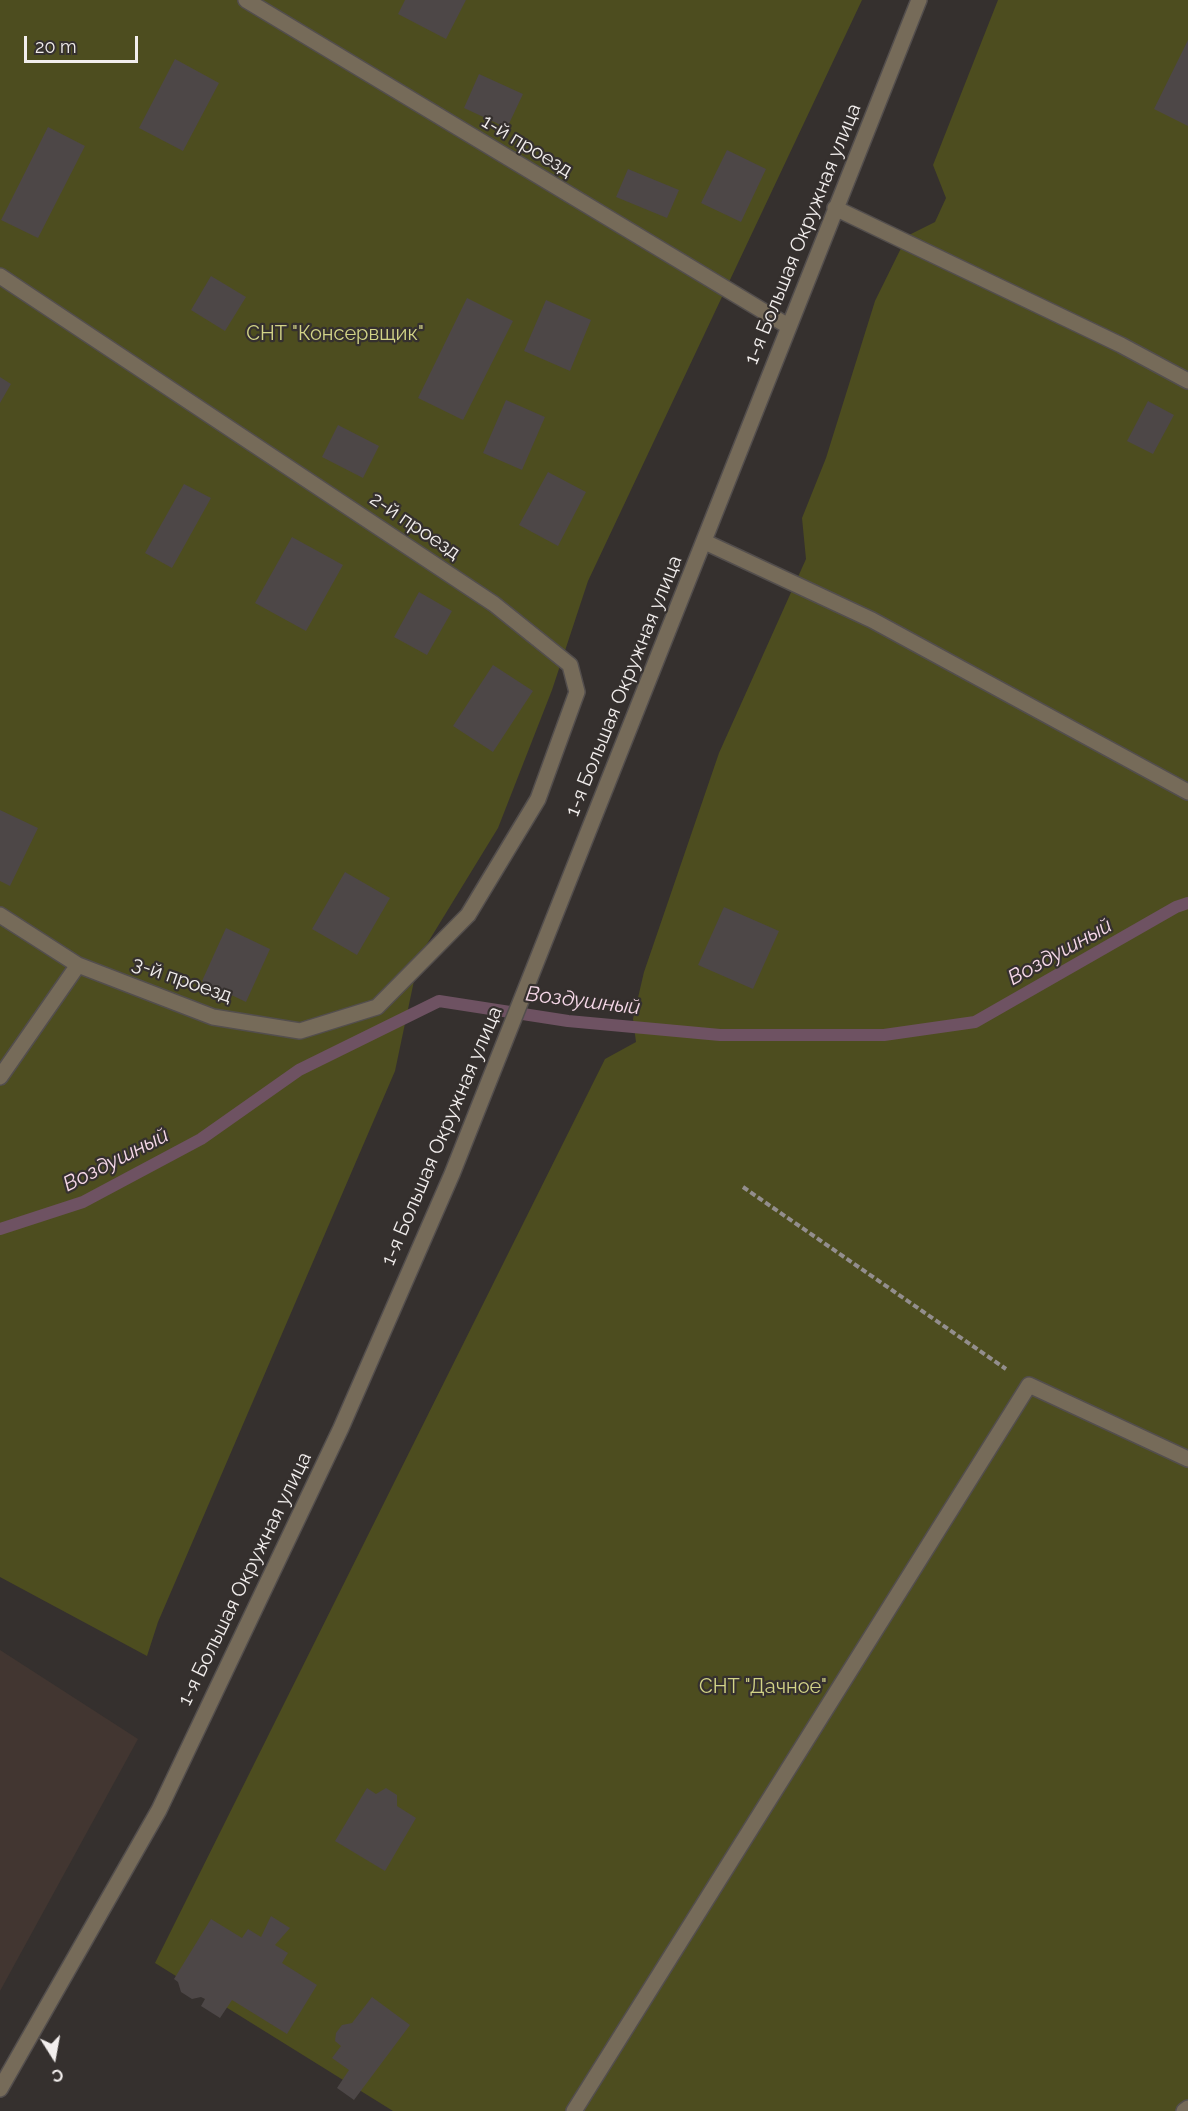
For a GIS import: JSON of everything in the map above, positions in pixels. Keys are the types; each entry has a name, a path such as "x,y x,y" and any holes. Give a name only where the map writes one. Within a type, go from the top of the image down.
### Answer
{"street":[{"name":"1-й проезд","path":"246,0 788,326"},
{"name":"1-я Большая Окружная улица","path":"0,2089 159,1810 341,1428 452,1174 919,0"},
{"path":"835,208 1121,345 1188,381"},
{"name":"2-й проезд","path":"0,276 494,604 570,666 577,692 538,799 468,915"},
{"path":"705,542 872,620 1188,792"},
{"name":"3-й проезд","path":"0,915 78,965 213,1017 300,1031 377,1007 468,915"},
{"path":"0,1077 78,965"},
{"path":"574,2111 1029,1385 1188,1459"},
{"path":"1184,2111 1188,2108"}],"path":[{"path":"743,1187 1029,1385"}],"shaded area":[{"path":"0,1650 138,1739 0,1991"}],"green space":[{"name":"СНТ \"Консервщик\"","path":"0,0 862,0 588,581 552,690 498,828 419,957 395,1071 158,1622 147,1656 0,1577"},
{"name":"СНТ \"Дачное\"","path":"998,0 1188,0 1188,2111 393,2111 155,1963 605,1059 636,1042 633,1019 644,972 719,753 806,559 802,518 826,458 875,301 907,236 935,222 946,198 933,165"}],"building":[{"path":"405,0 466,0 446,39 398,14"},
{"path":"1188,40 1188,126 1154,109"},
{"path":"175,59 219,83 183,151 139,128"},
{"path":"479,74 523,94 507,128 464,108"},
{"path":"48,127 85,146 38,238 1,220"},
{"path":"727,150 766,169 741,222 701,203"},
{"path":"628,169 679,190 667,218 616,197"},
{"path":"211,276 246,297 225,331 191,310"},
{"path":"467,298 513,321 463,420 418,398"},
{"path":"546,300 591,320 570,371 524,351"},
{"path":"0,377 11,384 0,403"},
{"path":"506,400 545,417 522,470 483,453"},
{"path":"1148,401 1174,415 1153,454 1127,441"},
{"path":"338,425 379,446 363,478 322,457"},
{"path":"548,472 586,492 558,546 519,525"},
{"path":"184,484 211,498 172,568 145,553"},
{"path":"292,537 343,565 306,631 255,603"},
{"path":"419,592 452,611 427,655 394,637"},
{"path":"493,665 533,691 493,752 453,726"},
{"path":"0,810 38,828 10,886 0,881"},
{"path":"345,872 390,898 357,955 312,929"},
{"path":"724,907 779,931 753,989 698,965"},
{"path":"226,928 270,949 246,1002 202,981"},
{"path":"367,1788 376,1794 386,1788 397,1795 397,1806 416,1818 385,1871 335,1841"},
{"path":"271,1916 290,1928 275,1945 288,1953 282,1963 317,1985 287,2034 232,2000 220,2018 201,2006 205,1999 201,1997 192,1999 181,1992 178,1982 174,1979 211,1919 242,1938 248,1929 261,1937"},
{"path":"372,1997 410,2025 354,2100 337,2088 349,2070 332,2058 341,2046 335,2041 336,2033 342,2025 352,2023"}],"waterway":[{"name":"Воздушный","path":"0,1229 83,1202 201,1139 299,1070 439,1001 568,1021 720,1035 884,1035 975,1022 1176,907 1188,903"}]}
